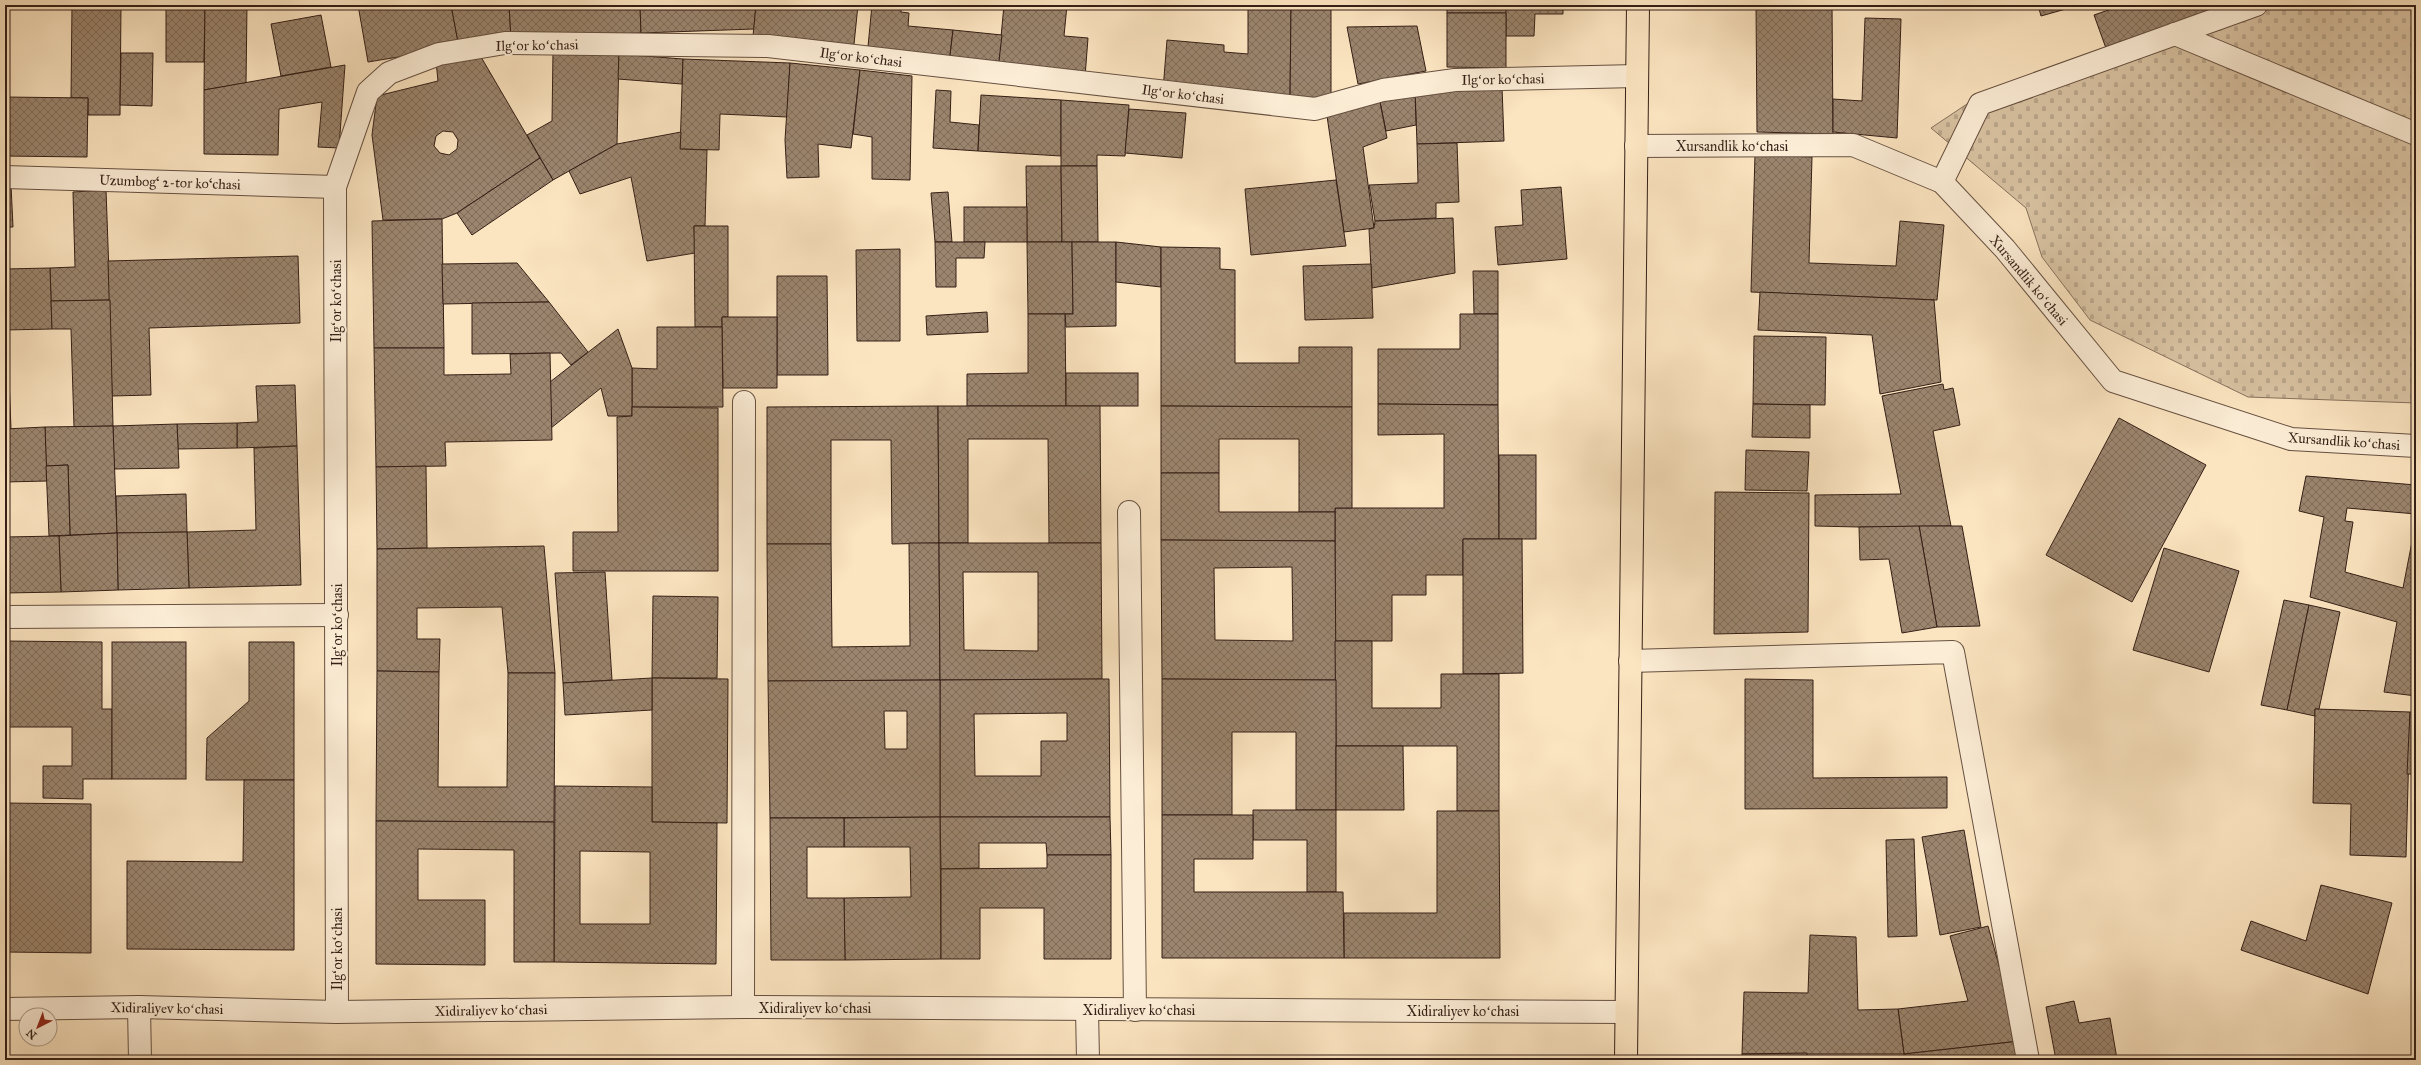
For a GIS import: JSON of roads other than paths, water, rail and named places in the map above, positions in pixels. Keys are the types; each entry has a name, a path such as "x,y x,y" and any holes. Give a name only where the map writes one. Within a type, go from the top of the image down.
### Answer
{"main road":[{"path":"1626,1060 1625,1012 1638,5"}],"street":[{"path":"1942,182 1980,104 2256,5"},
{"path":"2176,34 2416,134"},
{"name":"Ilgʻor koʻchasi","path":"337,1012 335,187 368,92 389,73 439,54 506,43 768,46 1315,109 1383,90 1455,80 1637,76"},
{"name":"Xursandlik koʻchasi","path":"1636,146 1853,145 1942,182 2004,249 2113,381 2291,439 2416,446"},
{"name":"Uzumbog‘ 2-tor ko‘chasi","path":"5,177 335,187"},
{"path":"743,1007 744,402"},
{"path":"1129,512 1135,1010"},
{"path":"5,617 337,614"},
{"path":"1630,661 1953,652 2028,1060"},
{"path":"139,1007 140,1060"},
{"name":"Xidiraliyev koʻchasi","path":"5,1009 139,1007 337,1012 743,1007 1625,1012"},
{"path":"1087,1009 1088,1060"}]}
